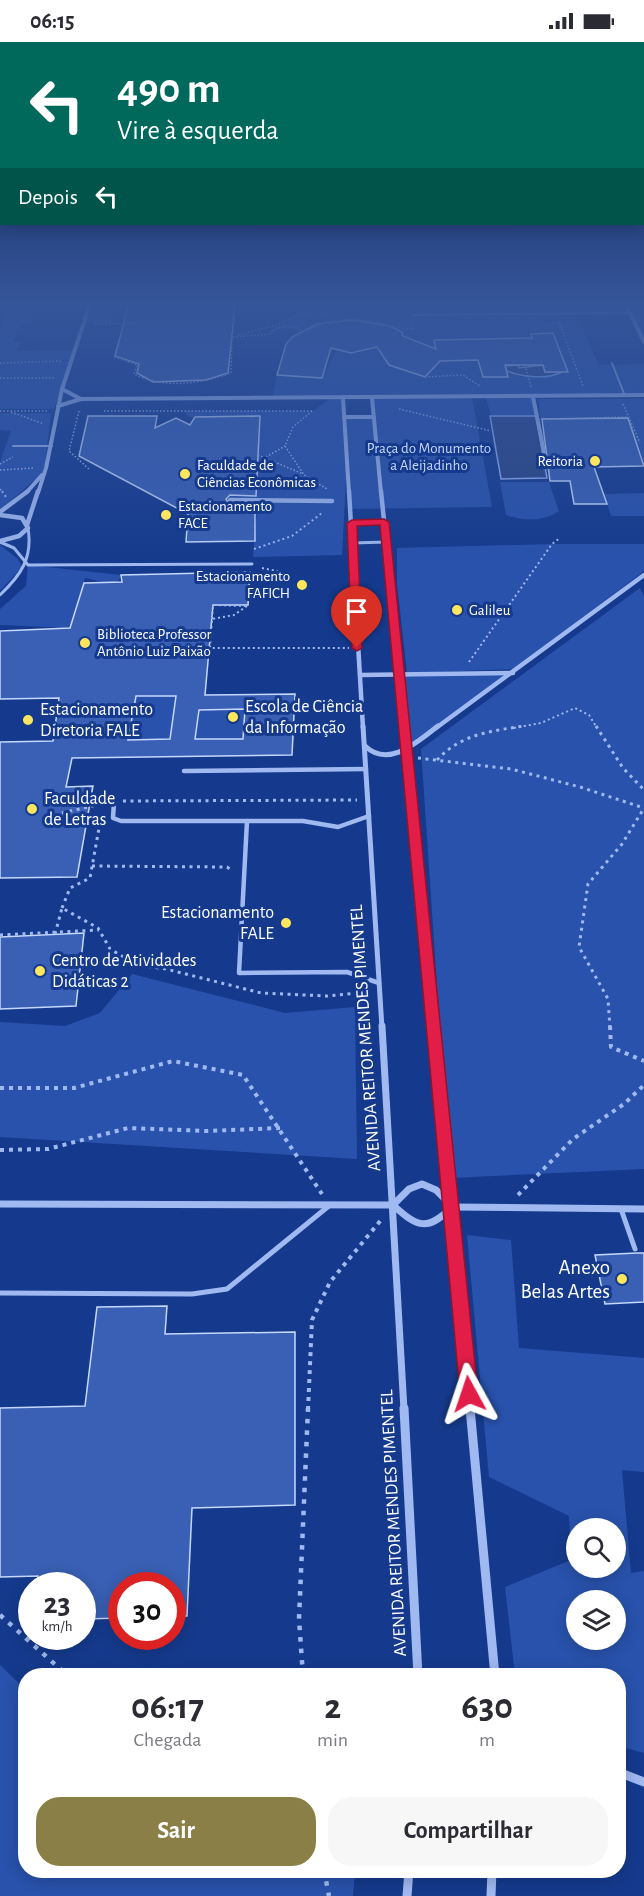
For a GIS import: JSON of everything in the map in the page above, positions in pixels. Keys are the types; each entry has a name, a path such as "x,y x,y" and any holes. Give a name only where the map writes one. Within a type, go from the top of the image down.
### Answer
{"street":[{"path":"0,541 19,536 28,526 52,446 61,394"},
{"path":"71,394 81,399"},
{"path":"57,408 81,399 644,395"},
{"path":"533,397 544,452"},
{"name":"AVENIDA REITOR MENDES PIMENTEL","path":"343,398 393,1205 418,1668"},
{"path":"372,398 452,1207 494,1668"},
{"path":"344,417 374,417"},
{"path":"0,514 24,495 45,470"},
{"path":"230,500 332,501"},
{"path":"0,514 22,518 28,526"},
{"path":"364,746 378,755 407,753 644,575"},
{"path":"360,675 514,673"},
{"path":"393,1205 407,1188 421,1184 440,1191 452,1207"},
{"path":"0,1204 393,1205 413,1222 429,1226 436,1223 452,1207 644,1209"},
{"path":"626,1775 644,1782"},
{"path":"407,1896 408,1878"},
{"path":"491,1896 492,1878"}],"lane":[{"path":"13,446 52,446"},
{"path":"352,523 384,522"},
{"path":"0,595 28,565 31,543 28,526"},
{"path":"0,541 14,548 28,565 104,567 252,564"},
{"path":"353,543 386,542"},
{"path":"184,771 366,769"},
{"path":"114,802 113,818 121,821 319,822 344,827 369,816"},
{"path":"247,821 240,973 347,972 379,983"},
{"path":"0,1293 192,1294 227,1289 330,1205"},
{"path":"621,1209 635,1250"}],"path":[{"path":"622,396 628,417 640,443"},
{"path":"265,458 285,446 293,427 331,398"},
{"path":"0,411 57,408 79,411 69,451 90,470"},
{"path":"395,408 479,430 491,431"},
{"path":"9,411 55,428"},
{"path":"102,411 313,411"},
{"path":"538,419 628,417"},
{"path":"285,446 304,475"},
{"path":"254,549 292,536 312,523 332,501 333,491 316,484 304,475 258,455"},
{"path":"0,470 45,470"},
{"path":"460,674 552,544 560,538"},
{"path":"252,564 286,573"},
{"path":"212,619 234,615 247,606 213,605 212,619 210,648 357,648"},
{"path":"438,760 447,747 480,732 538,724 575,708 589,715 624,768 644,790"},
{"path":"407,753 438,760 511,769 644,808 622,843 588,884 579,947 608,999 611,1047 644,1061"},
{"path":"147,799 367,800"},
{"path":"55,933 70,888 90,878 100,820"},
{"path":"92,866 227,867 233,874"},
{"path":"62,908 99,930 110,950 137,966 166,969 261,993 327,996 379,991"},
{"path":"0,935 99,930"},
{"path":"0,1088 74,1088 173,1061 243,1075 330,1205"},
{"path":"504,1209 573,1138 624,1104 644,1085"},
{"path":"0,1150 48,1149 128,1128 207,1131 280,1128"},
{"path":"302,1668 299,1619 312,1320 330,1282 393,1205"},
{"path":"0,1615 59,1668"},
{"path":"326,1878 329,1896"}],"green space":[{"path":"0,394 60,394 54,409 0,409"},
{"name":"Praça do Monumento a Aleijadinho","path":"273,394 644,394 533,397 537,416 491,415 486,398 472,397 492,507 350,509 347,462 342,555 253,557 257,509 229,509 231,490 256,490 260,417 189,417 184,411 313,411 331,398 272,398","holes":["343,398 372,398 373,417 345,417"]},
{"path":"539,399 644,399 644,462 628,420 540,420"},
{"path":"0,413 51,413 44,472 0,510 0,462 11,431 0,430"},
{"path":"500,482 549,482 559,511 540,519 506,515"},
{"path":"644,493 644,516 611,516 604,494"},
{"path":"644,544 644,571 515,669 407,673 397,584 397,548"},
{"path":"0,545 18,559 22,567 0,591"},
{"path":"28,565 121,575 115,590 107,583 85,578 70,628 0,625 0,609 26,586"},
{"path":"640,588 644,596 644,1169 450,1178 421,749"},
{"path":"514,673 406,750 399,675"},
{"path":"136,696 176,696 170,739 128,740"},
{"path":"245,709 243,739 195,739 199,710"},
{"path":"132,974 285,1013 355,1007 357,1159 0,1137 0,1022 65,1026 100,1013"},
{"path":"467,1235 511,1240 519,1348 644,1358 644,1472 622,1470 631,1573 644,1571 644,1753 626,1748 626,1668 514,1668 505,1587 566,1562 566,1578 626,1578 626,1518 569,1518 489,1477"},
{"path":"0,1665 18,1682 18,1878 354,1878 353,1896 0,1896"}],"shaded area":[{"path":"490,416 536,416 547,478 501,479"}],"building":[{"name":"Faculdade de Ciências Econômicas","path":"88,416 157,416 155,428 176,418 190,425 195,417 260,416 256,496 230,495 226,499 229,504 255,505 255,541 186,542 188,514 79,456"},
{"name":"Reitoria","path":"628,418 644,466 594,467 607,504 574,504 570,481 550,481 542,419"},
{"path":"250,572 248,605 213,605 205,695 295,694 292,755 72,758 66,787 93,786 77,877 0,878 0,742 53,741 59,698 0,699 0,631 70,628 84,583 122,582 121,575","holes":["136,696 176,696 170,739 128,740","245,709 243,739 195,739 199,710"]},
{"name":"Centro de Atividades Didáticas 2","path":"84,933 76,1006 0,1009 0,937"},
{"name":"Anexo Belas Artes","path":"644,1253 644,1302 605,1304 595,1255"},
{"path":"167,1306 165,1334 295,1332 295,1505 192,1508 187,1616 186,1572 108,1572 108,1618 96,1619 96,1572 18,1572 18,1577 0,1577 0,1408 85,1406 97,1307"}],"place":[{"name":"Reitoria","path":"595,461"},
{"name":"Faculdade de Ciências Econômicas","path":"185,474"},
{"name":"Estacionamento FACE","path":"166,515"},
{"name":"Estacionamento FAFICH","path":"302,585"},
{"name":"Galileu","path":"457,610"},
{"name":"Biblioteca Professor Antônio Luiz Paixão","path":"85,643"},
{"name":"Escola de Ciência da Informação","path":"233,717"},
{"name":"Estacionamento Diretoria FALE","path":"28,720"},
{"name":"Faculdade de Letras","path":"32,809"},
{"name":"Estacionamento FALE","path":"286,923"},
{"name":"Centro de Atividades Didáticas 2","path":"40,971"},
{"name":"Anexo Belas Artes","path":"622,1279"}],"route":[{"path":"357,648 352,523 384,522 469,1394"}]}
